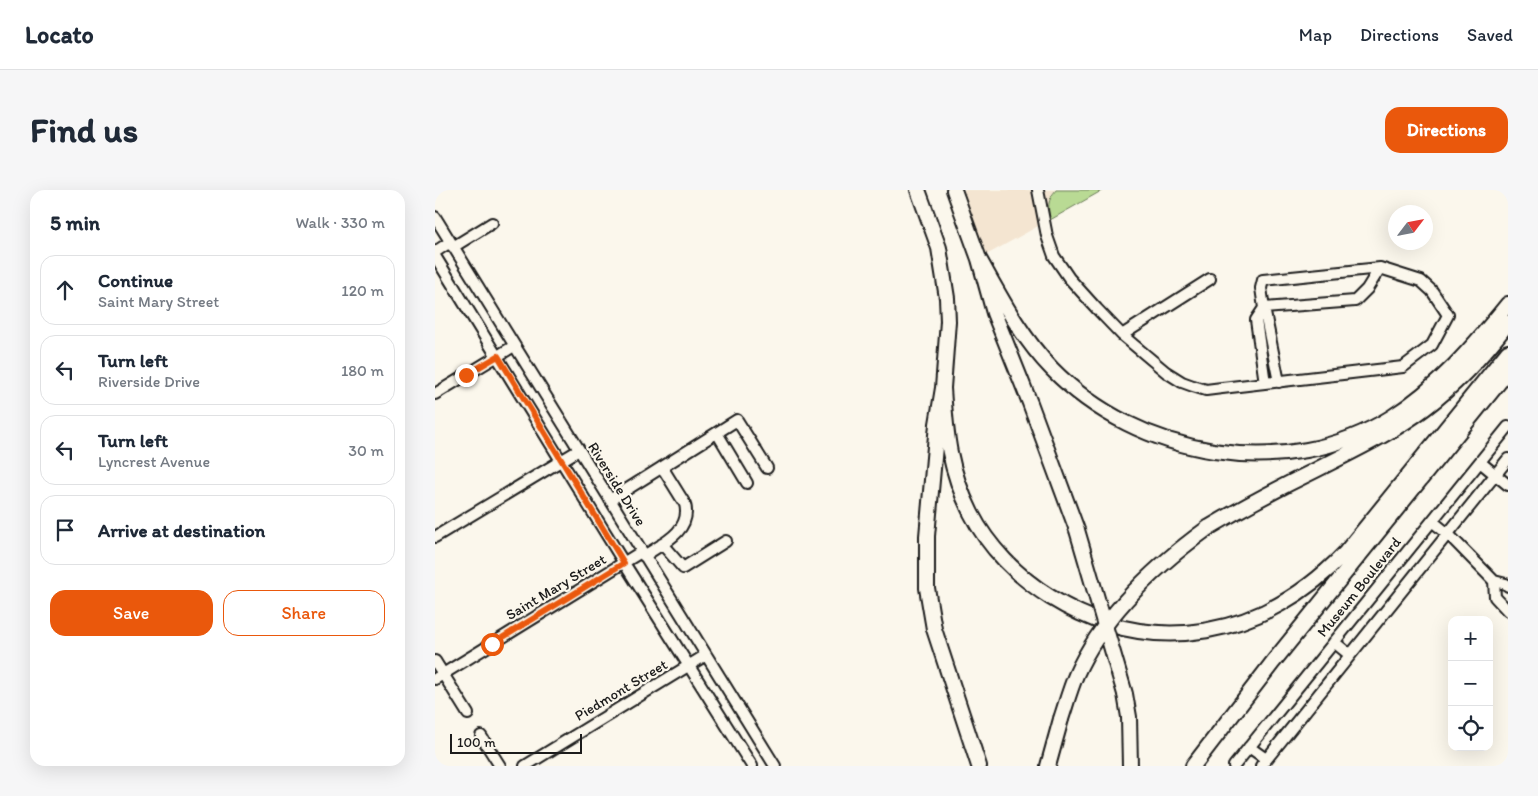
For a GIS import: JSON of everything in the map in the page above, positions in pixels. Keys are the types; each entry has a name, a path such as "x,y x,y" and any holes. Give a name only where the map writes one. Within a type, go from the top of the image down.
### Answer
{"highway":[{"path":"918,190 939,248 949,321 927,536 927,588 934,630 979,766"},
{"path":"954,190 979,259 994,313 1077,530 1125,694 1129,716 1130,766"},
{"path":"979,259 1028,342 1051,369 1092,403 1136,429 1189,447 1237,454 1292,453 1320,447 1351,438 1391,418 1412,404 1458,363 1508,304"},
{"path":"1048,766 1061,718 1076,675 1091,648 1112,618 1133,592 1157,568 1208,528 1269,493 1366,445 1402,424 1447,390 1471,366 1508,323"},
{"path":"943,388 946,435 951,463 971,514 1001,556 1020,575 1037,588 1064,606 1094,620 1156,634 1179,633 1233,625 1258,616 1286,602 1328,571 1346,552 1508,352"},
{"path":"1193,766 1273,662 1508,371"}],"street":[{"path":"1038,190 1047,236 1054,256 1069,278 1097,310 1166,372 1182,382 1206,390 1279,382 1403,367 1432,345 1448,315 1432,291 1421,281 1380,268 1263,280 1261,288 1264,308 1279,382"},
{"name":"Riverside Drive","path":"435,217 772,762"},
{"path":"435,252 492,223"},
{"path":"435,256 751,766"},
{"path":"1264,308 1355,301 1367,289 1380,268"},
{"path":"1122,334 1210,279"},
{"path":"1264,308 1256,320 1265,383"},
{"path":"435,394 514,346"},
{"path":"610,500 737,420 767,468"},
{"name":"Museum Boulevard","path":"1234,766 1508,427"},
{"path":"717,433 747,482"},
{"path":"435,537 579,450"},
{"path":"1249,747 1263,763 1508,460"},
{"path":"1480,462 1508,485"},
{"name":"Saint Mary Street","path":"439,676 624,563 675,536 685,520 687,511 685,504 662,467"},
{"path":"1432,521 1448,534 1494,581 1508,586"},
{"path":"662,544 683,568 726,541"},
{"path":"1494,581 1495,597 1508,611"},
{"path":"1334,642 1350,655"},
{"name":"Piedmont Street","path":"525,766 706,655"},
{"path":"435,661 439,676 468,714"},
{"path":"481,736 500,766"},
{"path":"756,766 772,762"}],"shaded area":[{"path":"954,190 1103,190 979,259"}],"green space":[{"path":"1056,190 1103,190 1050,220 1049,204"}],"route":[{"path":"466,375 498,356 624,563 492,644"}]}
